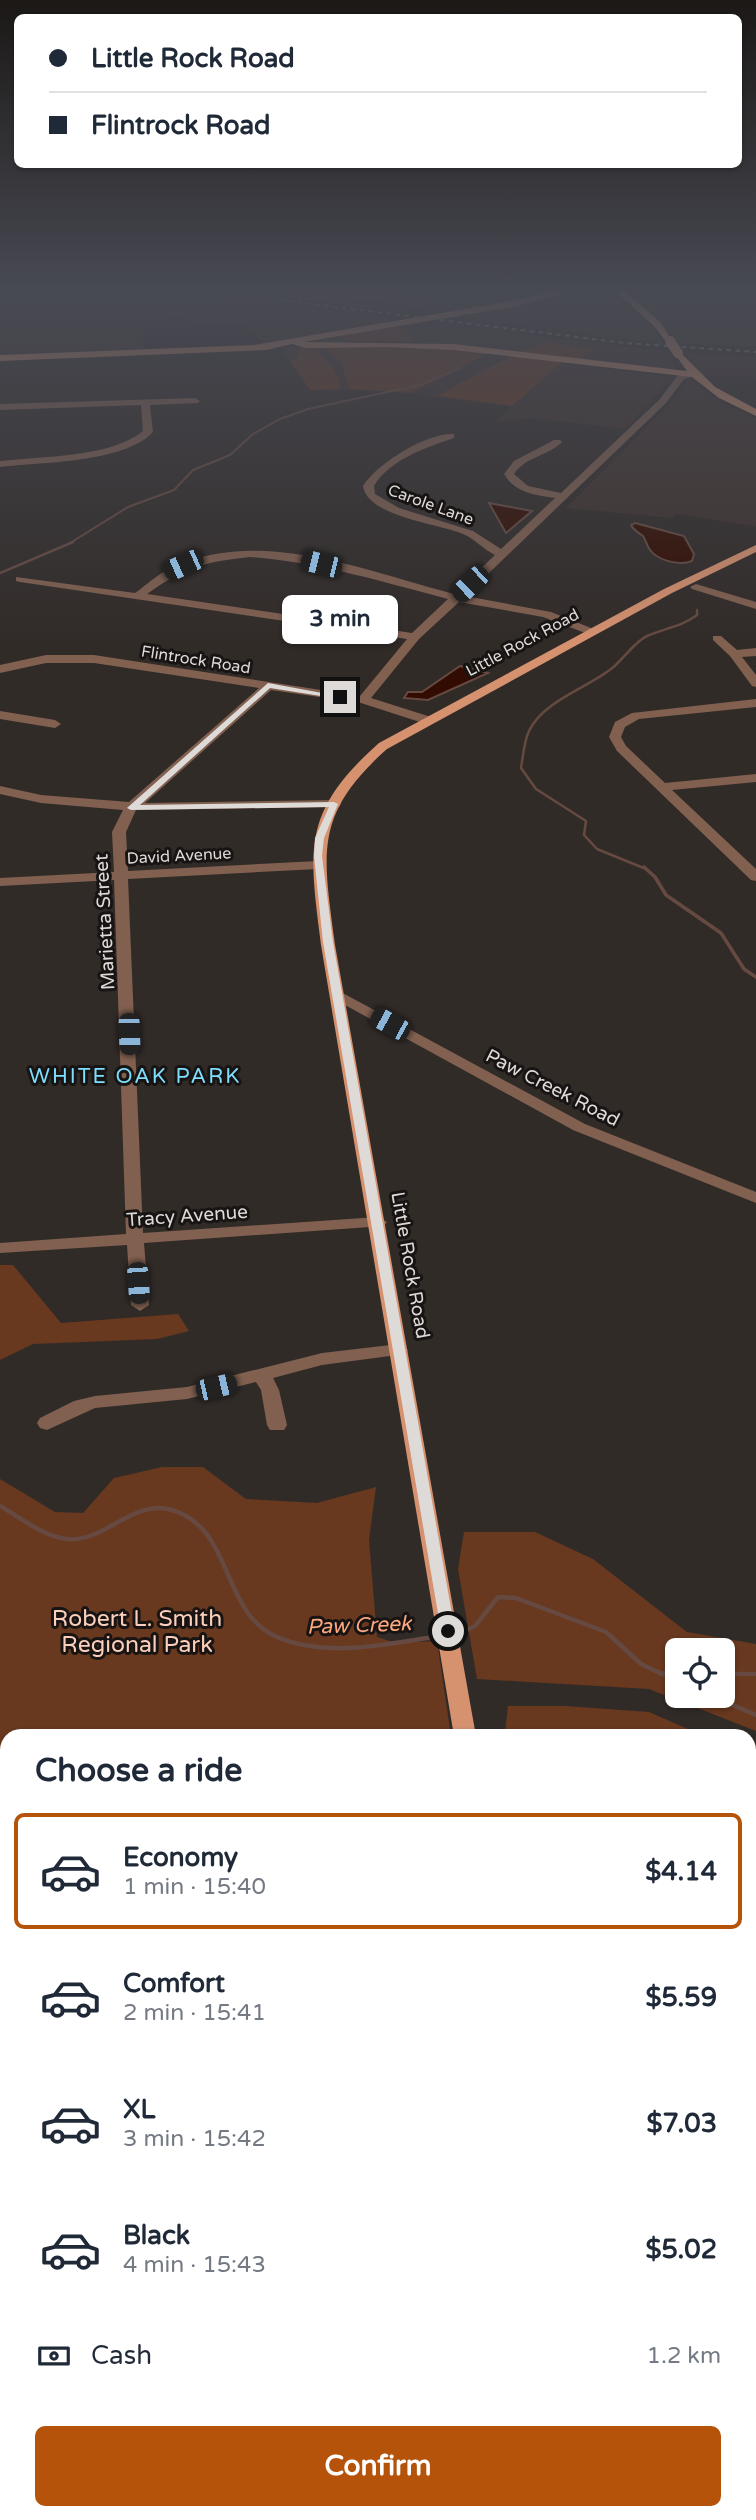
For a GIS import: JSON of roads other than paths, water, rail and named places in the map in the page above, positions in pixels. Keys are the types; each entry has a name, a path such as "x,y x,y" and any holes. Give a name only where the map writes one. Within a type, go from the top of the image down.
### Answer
{"main road":[{"name":"Little Rock Road","path":"464,1729 339,996 328,945 318,865 319,838 342,785 383,746 592,632 756,548"},
{"name":"Little Rock Road","path":"334,804 375,765 412,740 756,557"}],"street":[{"path":"0,464 106,450 134,443 148,432 145,408"},
{"path":"363,700 415,637 656,408"},
{"name":"Carole Lane","path":"451,436 412,450 396,460 372,480 369,493 384,505 462,530 502,554"},
{"path":"557,442 543,452 518,463 509,474 514,484 563,496"},
{"path":"139,595 165,573 183,565 218,557 256,554 297,559 456,598 545,614 592,632"},
{"path":"20,579 415,637"},
{"path":"696,587 756,606"},
{"path":"717,638 734,654 756,683"},
{"path":"734,654 756,652"},
{"name":"Flintrock Road","path":"3,665 46,659 83,658 363,700 427,720"},
{"name":"Marietta Street","path":"139,1305 119,832 131,808 268,686"},
{"path":"756,703 650,712 619,725 615,731 617,743 756,877"},
{"path":"0,715 55,724"},
{"path":"662,787 756,778"},
{"path":"0,790 59,802 131,808 334,804"},
{"name":"David Avenue","path":"0,882 318,865"},
{"name":"Paw Creek Road","path":"339,996 579,1128 756,1198"},
{"name":"Tracy Avenue","path":"0,1248 378,1222"},
{"path":"47,1423 95,1402 187,1393 322,1359 399,1350"},
{"path":"262,1375 270,1390 277,1425"}],"waterway":[{"path":"70,543 128,507 174,490 193,470 230,455 253,434 280,419 315,408"},
{"path":"0,573 73,542"},
{"path":"646,869 597,849 584,835 586,821 536,789 521,768 525,744 529,731 544,711 611,669 642,639 685,622 697,615 697,610"},
{"path":"644,867 655,877 666,895 721,933 744,969 756,977"},
{"name":"Paw Creek","path":"0,1506 40,1530 67,1539 93,1535 130,1516 155,1508 168,1509 189,1518 205,1532 245,1609 259,1625 277,1637 297,1644 359,1647 441,1636"},
{"name":"Paw Creek","path":"456,1635 475,1626 498,1597 516,1598 606,1632 641,1664 665,1675"},
{"path":"735,1674 756,1674"},
{"name":"Paw Creek","path":"735,1706 756,1715"}],"district":[{"name":"WHITE OAK PARK","path":"135,1076"}],"park label":[{"name":"Robert L. Smith Regional Park","path":"137,1631"}]}
